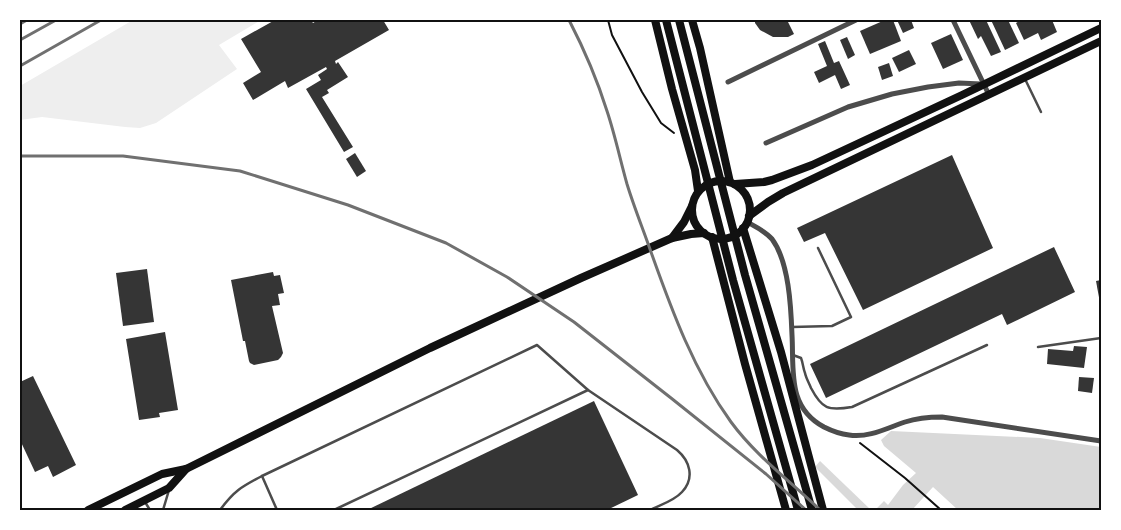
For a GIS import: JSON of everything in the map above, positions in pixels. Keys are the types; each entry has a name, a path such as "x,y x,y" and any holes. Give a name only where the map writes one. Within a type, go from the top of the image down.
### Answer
{"main road":[{"path":"655,20 695,170 698,191"},
{"path":"679,20 745,275 812,510"},
{"path":"692,20 732,183"},
{"path":"667,22 733,280 798,510"},
{"path":"732,183 764,182 812,164 1101,28"},
{"path":"88,510 162,474 186,469 487,322 672,238 691,234 726,238 738,232 768,202 783,193 1101,41"},
{"path":"672,238 684,222 698,191 710,182 720,180 732,183 741,188 746,194 750,209 746,222 823,510"},
{"path":"692,206 693,218 696,224 708,235 786,510"},
{"path":"125,510 169,488 186,469"},
{"path":"137,486 144,500"}],"street":[{"path":"728,82 856,20"},
{"path":"953,20 989,95"},
{"path":"766,143 848,107 892,94 928,86 959,83 984,84"},
{"path":"746,222 766,233 780,253 788,291 792,327 794,386 804,410 819,424 840,434 851,436 868,434 916,419 942,417 1101,441"}],"lane":[{"path":"1025,78 1041,112"},
{"path":"792,327 832,326 851,317 818,248"},
{"path":"1038,347 1101,338"},
{"path":"220,510 240,488 262,476 536,345 588,390 677,450 684,457 689,465 690,476 682,493 650,510"},
{"path":"792,355 801,358 805,375 822,406 840,409 852,407 987,345"},
{"path":"334,510 588,390"},
{"path":"262,476 278,510"},
{"path":"163,510 169,488"},
{"path":"144,500 150,510"}],"path":[{"path":"608,20 612,35 642,92 661,122 674,132"},
{"path":"851,436 905,478 941,510"}],"shaded area":[{"path":"133,20 261,20 219,45 237,69 156,123 140,128 42,117 20,120 20,86"},
{"path":"891,431 1040,438 1101,447 1101,510 958,510 933,487 912,510 875,510 884,501 888,505 903,485 916,473 884,446 881,440"},
{"path":"820,461 871,510 858,510 815,467"}],"building":[{"path":"275,20 311,20 313,23 318,20 383,20 389,30 335,61 336,64 338,62 348,77 327,90 329,93 322,97 353,147 344,152 306,89 321,80 318,75 327,69 326,67 288,88 285,81 253,100 243,83 261,72 241,39"},
{"path":"755,20 787,20 794,34 788,37 773,37 760,30"},
{"path":"885,20 893,20 901,41 870,54 860,31"},
{"path":"897,20 911,20 914,28 903,33"},
{"path":"969,20 986,20 1001,52 991,56 981,36 978,39"},
{"path":"991,20 1008,20 1019,43 1005,50"},
{"path":"1021,20 1052,20 1057,32 1041,40 1038,33 1024,40 1016,23"},
{"path":"951,34 963,60 943,69 931,43"},
{"path":"847,37 855,55 848,59 840,40"},
{"path":"825,41 834,63 839,61 850,85 841,89 835,75 819,83 814,72 827,66 818,44"},
{"path":"909,50 916,64 899,72 892,58"},
{"path":"889,63 893,76 882,80 878,67"},
{"path":"355,153 366,171 357,177 346,159"},
{"path":"952,155 993,248 863,310 825,233 804,242 797,228"},
{"path":"1054,247 1075,292 1007,325 1002,314 826,398 810,364"},
{"path":"147,269 154,322 123,326 116,273"},
{"path":"273,272 274,276 280,275 284,293 278,294 280,305 272,306 283,353 278,360 254,365 249,361 245,341 243,341 231,280"},
{"path":"1101,280 1101,303 1100,303 1096,281"},
{"path":"165,332 178,410 159,413 160,417 139,420 126,339"},
{"path":"1074,346 1087,347 1084,368 1047,364 1048,349 1073,351"},
{"path":"33,376 76,465 53,477 48,466 35,472 20,440 20,382"},
{"path":"1079,377 1094,378 1092,393 1078,391"},
{"path":"594,401 638,495 607,510 367,510"}],"railway":[{"path":"20,24 27,20"},
{"path":"20,40 56,20"},
{"path":"20,66 101,20"},
{"path":"569,20 599,87 627,184 667,296 695,361 731,422 751,446 820,510"},
{"path":"20,156 123,156 240,171 348,205 446,243 507,277 574,322 766,474 806,510"}]}
